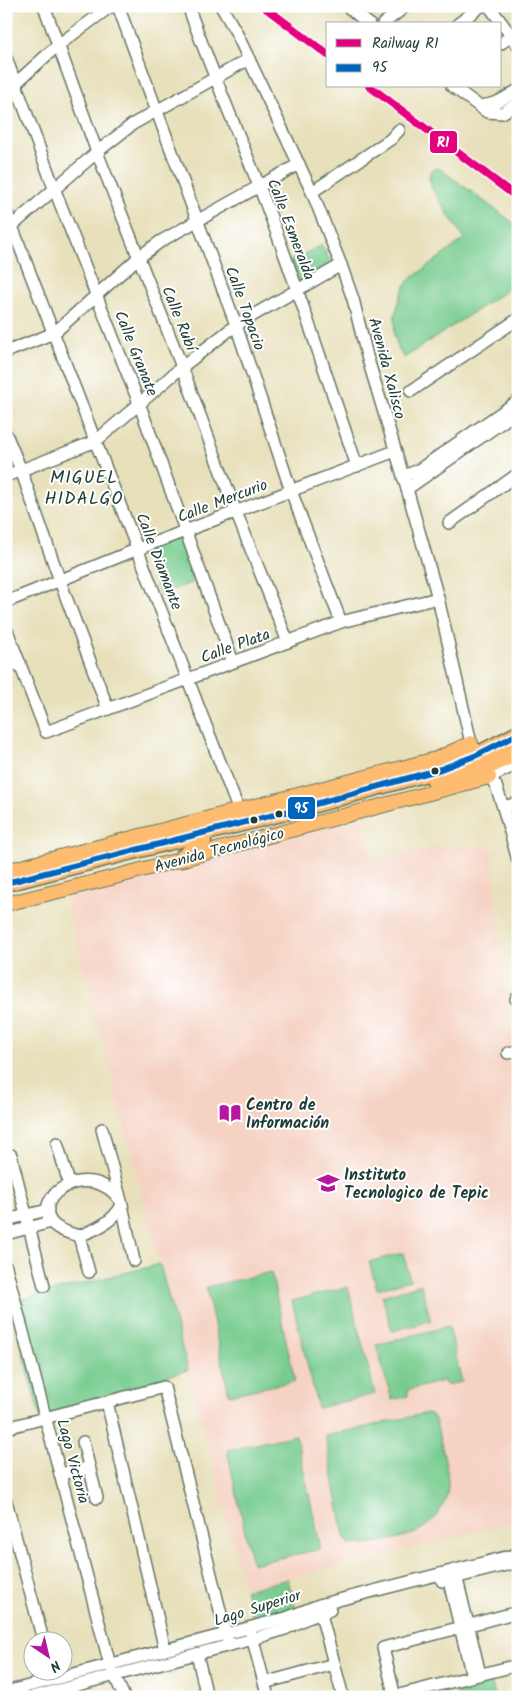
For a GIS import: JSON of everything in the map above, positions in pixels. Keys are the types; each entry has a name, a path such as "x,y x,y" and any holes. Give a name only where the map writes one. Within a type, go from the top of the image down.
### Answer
{"highway":[{"name":"Avenida Tecnológico","path":"6,893 203,842 481,761 498,744 518,734"},
{"name":"Avenida Tecnológico","path":"6,884 301,808 441,769 515,757"},
{"path":"274,802 301,808"},
{"path":"180,859 203,842"}],"main road":[{"name":"Avenida Tecnológico","path":"6,870 436,759 481,761"},
{"name":"Avenida Tecnológico","path":"6,904 180,859 481,761"}],"street":[{"name":"Calle Rubí","path":"44,6 96,152 182,367 236,512 288,642"},
{"path":"6,92 57,46 110,6"},
{"name":"Calle Topacio","path":"118,6 236,325 292,491 341,622"},
{"name":"Calle Esmeralda","path":"188,6 214,78 259,186 298,291 357,466"},
{"name":"Avenida Xalisco","path":"221,6 236,32 312,192 353,299 367,356 438,598 481,761 496,786 504,807 517,855"},
{"path":"347,6 367,22"},
{"path":"386,22 406,6"},
{"path":"461,22 481,6"},
{"path":"489,6 516,37 502,43"},
{"name":"Calle Granate","path":"6,58 54,188 139,403 233,662"},
{"path":"9,228 96,152 133,124 249,59"},
{"path":"455,88 487,112 502,113 518,103"},
{"path":"479,106 490,106 498,103 518,90"},
{"path":"312,192 391,139 399,130"},
{"path":"6,352 54,333 138,258 162,241 196,220 299,164"},
{"name":"Calle Diamante","path":"6,210 9,228 54,333 239,811"},
{"path":"6,476 96,441 182,367 236,325 341,265"},
{"path":"411,391 518,319"},
{"path":"403,477 420,469 518,401"},
{"path":"407,489 518,411"},
{"path":"6,434 21,470 108,709"},
{"name":"Calle Mercurio","path":"6,602 138,549 395,451"},
{"path":"449,522 518,474"},
{"name":"Calle Plata","path":"20,663 46,732 341,622 438,598"},
{"path":"6,628 20,663 6,668"},
{"path":"504,807 518,803"},
{"path":"102,1129 134,1261"},
{"path":"57,1143 69,1184"},
{"path":"11,1155 44,1286"},
{"path":"93,1181 106,1185 114,1191 120,1205 111,1220 97,1229 80,1236 59,1229 49,1216 48,1205 53,1197 69,1184 93,1181"},
{"path":"6,1220 26,1216 49,1216"},
{"path":"6,1234 29,1228 49,1216"},
{"path":"80,1236 89,1272"},
{"name":"Lago Victoria","path":"6,1267 112,1670 124,1697"},
{"path":"6,1428 164,1387 227,1640"},
{"path":"107,1402 164,1650"},
{"path":"83,1442 97,1498"},
{"path":"60,1474 89,1468"},
{"path":"6,1501 40,1630"},
{"name":"Lago Superior","path":"32,1697 46,1695 164,1650 227,1640 251,1633 286,1629 320,1609 452,1574 518,1554"},
{"name":"Lago Superior","path":"452,1574 518,1562"},
{"path":"452,1574 476,1675"},
{"path":"320,1609 343,1697"},
{"path":"518,1612 383,1648 395,1696 518,1665"},
{"path":"251,1633 268,1697"},
{"name":"Lago Superior","path":"72,1673 112,1670 197,1654 227,1640"},
{"path":"197,1654 207,1697"},
{"path":"264,1683 334,1664"},
{"name":"Lago Superior","path":"6,1692 38,1680"}],"shaded area":[{"name":"Instituto Tecnologico de Tepic","path":"363,818 374,863 447,846 491,847 518,1102 518,1521 245,1590 65,898"}],"green space":[{"path":"439,168 518,226 518,283 404,358 394,335 395,314 402,291 408,281 464,239 432,189 429,177 431,170"},
{"path":"322,245 332,265 299,282 290,261"},
{"path":"181,536 198,580 160,595 143,550"},
{"path":"403,1253 410,1280 377,1289 369,1262"},
{"path":"160,1264 188,1370 156,1379 158,1387 40,1418 10,1302"},
{"path":"271,1272 295,1381 229,1395 206,1287"},
{"path":"421,1284 431,1321 392,1331 382,1296"},
{"path":"348,1287 375,1394 318,1408 292,1301"},
{"path":"449,1326 462,1382 446,1385 444,1381 408,1390 408,1396 392,1400 376,1345"},
{"path":"427,1413 433,1416 436,1422 447,1471 447,1494 441,1510 429,1523 415,1533 387,1541 350,1545 344,1536 325,1436"},
{"path":"296,1435 321,1549 252,1564 227,1450"},
{"path":"288,1579 296,1610 254,1622 245,1590"},
{"path":"490,1673 495,1697 458,1697 454,1682"}],"rail line":[{"name":"R1","path":"263,6 326,53"},
{"name":"R1","path":"372,88 518,198"}],"transit line":[{"name":"95","path":"6,883 301,808 441,769 477,755 518,734"}],"place":[{"name":"Centro de Información","path":"230,1113"},
{"name":"Instituto Tecnologico de Tepic","path":"328,1183"}],"district":[{"name":"MIGUEL HIDALGO","path":"84,487"}]}
